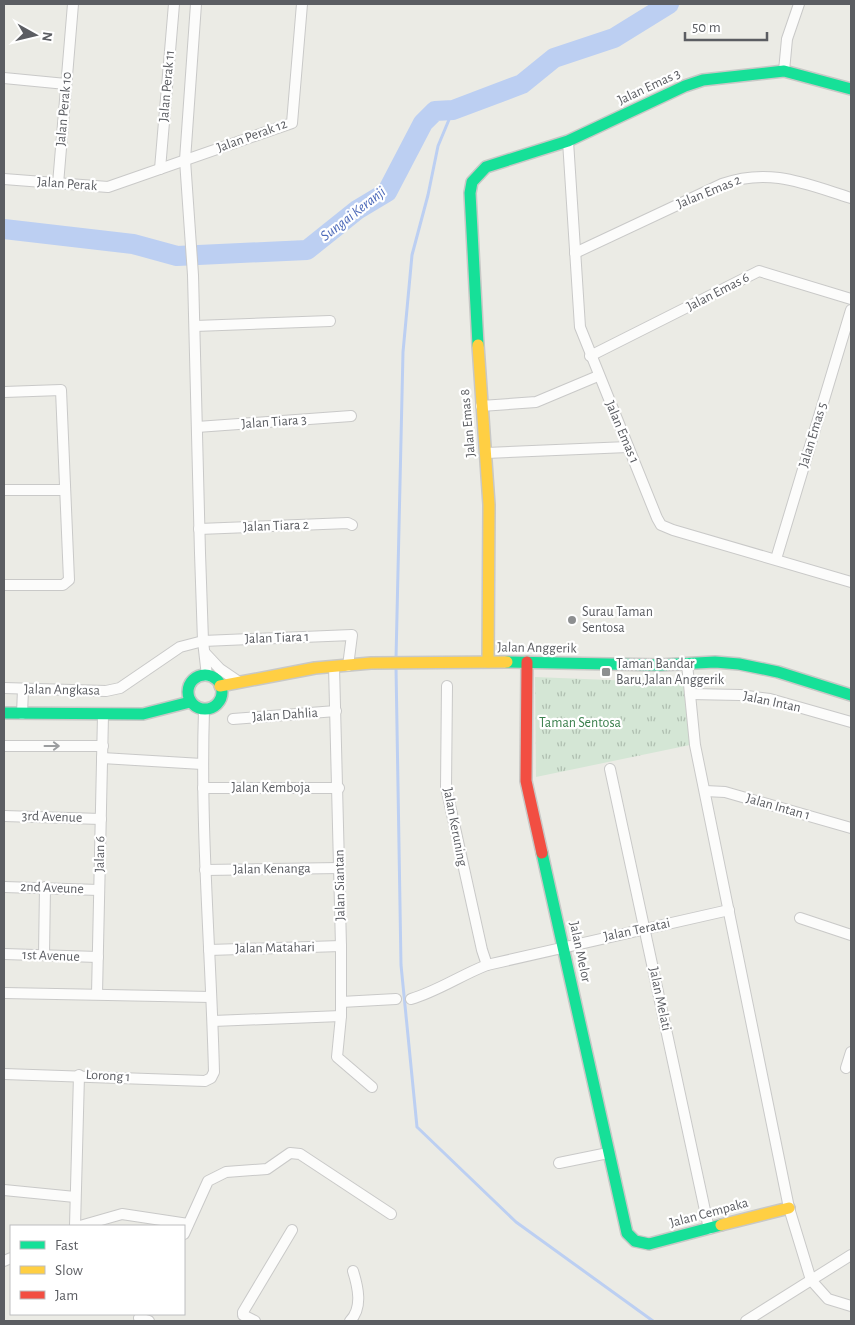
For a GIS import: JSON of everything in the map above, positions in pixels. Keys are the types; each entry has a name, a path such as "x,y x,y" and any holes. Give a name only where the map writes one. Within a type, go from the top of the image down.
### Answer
{"street":[{"name":"Jalan Perak 10","path":"58,184 73,4"},
{"name":"Jalan Perak 11","path":"160,169 174,4"},
{"name":"Jalan Perak 11","path":"196,4 185,160 193,275 199,529 203,641 207,676"},
{"name":"Jalan Perak 12","path":"185,160 292,123 302,4"},
{"path":"784,71 787,39 799,4"},
{"name":"Jalan Emas 3","path":"472,182 486,167 568,141 685,86 703,80 784,71 851,89"},
{"path":"4,78 66,84"},
{"name":"Jalan Emas 1","path":"568,141 580,328 598,376 661,525 851,582"},
{"name":"Jalan Perak","path":"4,179 108,187 185,160"},
{"name":"Jalan Emas 2","path":"575,253 722,184 742,177 785,178 851,198"},
{"name":"Jalan Emas 8","path":"472,182 470,193 481,406 489,505 488,662"},
{"name":"Jalan Emas 6","path":"590,356 759,271 851,299"},
{"name":"Jalan Emas 5","path":"776,559 851,310"},
{"path":"195,326 330,322"},
{"path":"481,406 536,402 598,376"},
{"path":"4,392 61,390 69,580 67,583 4,585"},
{"name":"Jalan Tiara 3","path":"197,427 352,416"},
{"path":"486,453 628,447"},
{"path":"4,490 65,490"},
{"name":"Jalan Tiara 2","path":"199,529 352,525"},
{"name":"Jalan Tiara 1","path":"120,688 180,647 203,641 352,634 348,666"},
{"path":"205,653 220,669 239,682"},
{"name":"Jalan Anggerik","path":"220,686 334,666 371,664 488,662 739,664 778,672 851,695"},
{"name":"Jalan Melor","path":"527,662 526,781 564,946 608,1153 627,1232 635,1241"},
{"path":"687,664 695,745 789,1208 811,1280 828,1299 851,1306"},
{"name":"Jalan Siantan","path":"334,666 339,788 341,946 341,1016 337,1056 372,1086"},
{"path":"207,676 217,681 220,686 221,697 215,706 204,710 190,702 189,686 196,678 207,676"},
{"name":"Jalan Keruning","path":"447,686 446,787 482,950 487,965"},
{"name":"Jalan Angkasa","path":"4,688 106,691 120,688"},
{"path":"22,714 23,689"},
{"name":"Jalan Intan","path":"690,694 740,695 770,699 851,722"},
{"path":"4,713 143,714 190,702"},
{"path":"204,710 202,764 205,870 213,1022 341,1016"},
{"name":"Jalan Dahlia","path":"233,719 336,712"},
{"name":"Jalan 6","path":"97,994 103,715"},
{"path":"4,746 103,746"},
{"path":"102,758 202,764"},
{"name":"Jalan Melati","path":"610,769 709,1229"},
{"name":"Jalan Kemboja","path":"203,788 339,788"},
{"name":"Jalan Intan 1","path":"704,790 725,792 851,828"},
{"name":"3rd Avenue","path":"4,816 101,818"},
{"name":"Jalan Kenanga","path":"205,870 340,868"},
{"name":"2nd Aveune","path":"4,887 100,890"},
{"path":"44,955 45,888"},
{"name":"Jalan Teratai","path":"411,999 433,993 460,976 487,965 728,910"},
{"path":"800,918 851,935"},
{"name":"Jalan Matahari","path":"209,950 341,946"},
{"name":"1st Avenue","path":"4,954 98,957"},
{"path":"4,993 211,997"},
{"path":"341,1002 396,999"},
{"name":"Lorong 1","path":"4,1074 205,1080 211,1078 214,1072 213,1022"},
{"path":"846,1068 851,1052"},
{"path":"75,1225 79,1075"},
{"path":"185,1232 208,1181 226,1172 267,1169 290,1152 300,1154 391,1214"},
{"path":"559,1162 608,1153"},
{"path":"4,1190 75,1197"},
{"name":"Jalan Cempaka","path":"635,1241 649,1244 789,1208"},
{"path":"84,1225 122,1214 188,1224"},
{"path":"255,1321 243,1315 243,1312 292,1230"},
{"path":"746,1321 851,1255"},
{"path":"350,1321 356,1316 358,1308 358,1286 353,1271"}],"green space":[{"name":"Taman Sentosa","path":"535,677 683,683 690,745 536,777"}],"waterway":[{"name":"Sungai Keranji","path":"4,229 133,244 177,256 307,250 357,210 387,192 423,123 435,111 453,110 522,84 554,58 614,38 669,4"},
{"path":"396,659 403,352 412,255 428,195 438,146 453,110"},
{"path":"396,667 401,965 417,1127 516,1222 653,1321"}],"traffic: fast":[{"path":"478,345 470,193 472,182 486,167 568,141 685,86 703,80 784,71 851,89"},
{"path":"507,662 660,665 715,662 739,664 778,672 851,695"},
{"path":"205,675 217,680 222,692 217,704 205,709 193,704 188,692 193,680 205,675"},
{"path":"4,713 143,714 190,702"},
{"path":"542,853 627,1233 635,1241 649,1244 721,1225"}],"traffic: slow":[{"path":"478,345 489,505 488,662"},
{"path":"220,686 315,668 371,663 507,662"},
{"path":"721,1225 789,1208"}],"traffic: jam":[{"path":"527,662 526,781 542,853"}],"place":[{"name":"Surau Taman Sentosa","path":"572,620"},
{"name":"Taman Bandar Baru,Jalan Anggerik","path":"606,672"}]}
